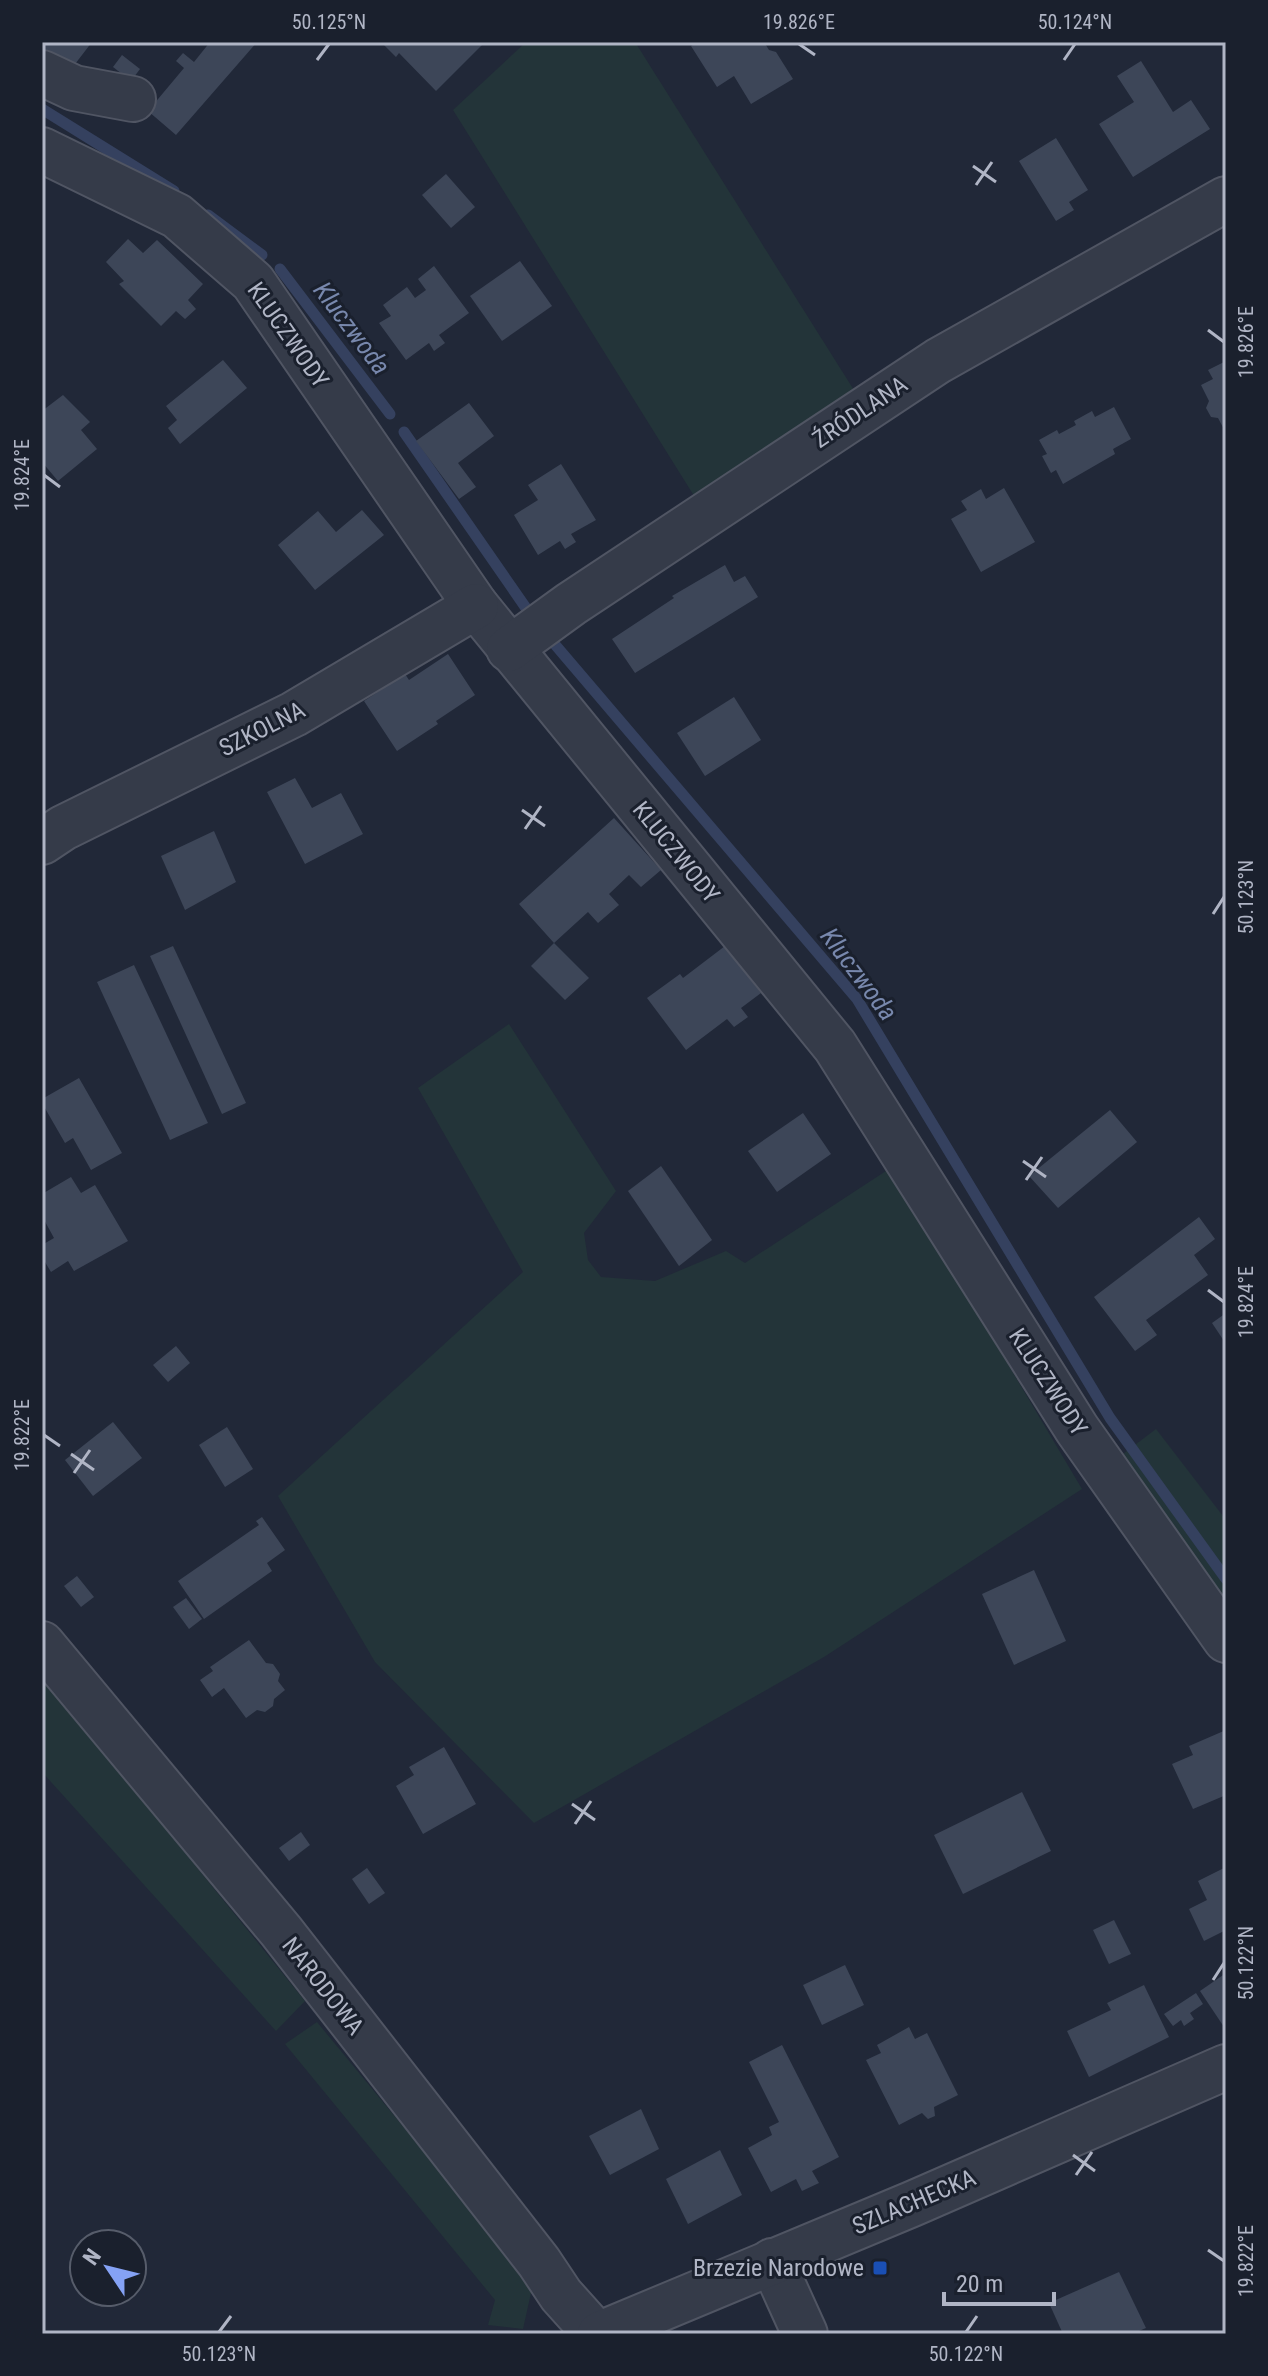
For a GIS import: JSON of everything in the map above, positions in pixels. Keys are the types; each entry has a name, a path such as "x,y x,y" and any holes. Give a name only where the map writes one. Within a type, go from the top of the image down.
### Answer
{"street":[{"path":"42,73 74,88 133,99"},
{"name":"KLUCZWODY","path":"42,150 177,216 253,282 476,606 515,646 835,1046 1077,1429 1226,1640"},
{"name":"ŹRÓDLANA","path":"515,646 564,609 938,361 1226,199"},
{"name":"SZKOLNA","path":"42,842 63,828 294,714 476,606"},
{"name":"NARODOWA","path":"42,1644 281,1931 539,2262 561,2295 598,2334"},
{"name":"SZLACHECKA","path":"598,2334 912,2204 1226,2067"},
{"path":"772,2261 805,2334"}],"shaded area":[{"path":"526,42 635,42 857,395 696,499 453,110"},
{"path":"509,1024 616,1191 584,1233 588,1260 601,1277 655,1281 726,1251 745,1263 889,1169 900,1182 1082,1489 824,1657 534,1823 375,1662 278,1496 523,1272 418,1088"},
{"path":"1156,1429 1226,1520 1226,1614 1123,1454"},
{"path":"42,1676 305,2001 276,2031 42,1772"},
{"path":"317,2022 533,2284 523,2329 488,2325 495,2300 285,2044"}],"building":[{"path":"42,42 92,42 72,68 52,52 46,60 42,57"},
{"path":"210,42 257,42 176,135 148,111 184,68 176,61 183,53 194,62"},
{"path":"387,42 485,42 436,91 399,53 396,57 384,45"},
{"path":"697,42 764,42 769,50 776,52 793,79 751,104 734,76 717,87 691,46"},
{"path":"122,55 140,69 131,81 113,67"},
{"path":"1141,61 1173,112 1191,100 1210,129 1133,177 1099,124 1134,102 1117,76"},
{"path":"1056,138 1088,190 1069,202 1074,210 1056,221 1019,161"},
{"path":"446,174 475,207 451,228 422,195"},
{"path":"128,239 143,253 157,240 203,284 188,300 196,309 185,319 176,311 161,326 119,284 124,281 106,262"},
{"path":"520,261 552,306 502,341 470,296"},
{"path":"434,266 469,313 439,335 445,343 434,351 429,343 406,360 379,323 391,316 383,305 407,287 415,298 426,290 418,279"},
{"path":"223,360 247,388 180,444 168,428 177,420 166,406"},
{"path":"1226,361 1226,433 1218,418 1211,417 1206,408 1209,401 1201,385 1213,379 1208,370"},
{"path":"63,395 90,422 81,430 97,449 58,481 42,462 42,411"},
{"path":"469,403 494,436 458,463 476,487 459,499 416,441"},
{"path":"1114,407 1131,439 1113,449 1115,454 1063,484 1056,470 1051,473 1042,456 1047,454 1039,440 1057,430 1059,434 1076,425 1074,421 1092,411 1095,417"},
{"path":"561,464 596,520 571,534 576,542 565,549 560,541 538,555 514,515 538,500 528,485"},
{"path":"1004,488 1035,542 981,572 951,519 967,510 961,501 981,489 986,499"},
{"path":"362,510 384,535 315,590 278,545 318,511 336,532"},
{"path":"725,565 734,582 745,576 758,597 635,673 612,639 674,598 672,596"},
{"path":"448,654 475,695 397,751 364,701 405,674 409,680"},
{"path":"734,697 761,740 705,776 677,733"},
{"path":"295,778 312,808 341,793 363,834 305,864 267,792"},
{"path":"614,818 661,870 641,887 629,875 609,894 619,905 598,923 588,912 554,943 519,904"},
{"path":"214,831 236,882 185,910 161,856"},
{"path":"554,943 589,978 565,1000 531,966"},
{"path":"173,946 246,1103 222,1114 150,956"},
{"path":"725,946 761,993 741,1008 748,1017 734,1027 727,1019 686,1050 647,998 680,974 683,978"},
{"path":"134,965 208,1123 170,1140 97,982"},
{"path":"79,1078 122,1153 91,1170 73,1138 65,1143 42,1103 42,1099"},
{"path":"1110,1110 1137,1142 1058,1208 1029,1176"},
{"path":"803,1113 831,1154 777,1192 748,1151"},
{"path":"661,1166 712,1240 679,1266 628,1191"},
{"path":"71,1177 81,1193 95,1185 128,1241 74,1271 68,1261 51,1272 42,1257 42,1245 54,1238 42,1216 42,1194"},
{"path":"1199,1217 1215,1239 1194,1255 1208,1275 1146,1320 1157,1335 1135,1351 1094,1297"},
{"path":"1226,1313 1226,1344 1212,1323"},
{"path":"176,1346 190,1363 168,1382 153,1365"},
{"path":"113,1422 142,1458 93,1496 65,1460"},
{"path":"227,1427 253,1469 225,1487 199,1445"},
{"path":"262,1517 285,1550 267,1563 272,1571 204,1619 178,1581 259,1525 256,1521"},
{"path":"1034,1570 1066,1641 1014,1665 982,1594"},
{"path":"77,1576 94,1597 81,1607 64,1586"},
{"path":"186,1598 202,1619 189,1629 173,1607"},
{"path":"249,1640 266,1663 273,1664 280,1674 278,1681 285,1690 265,1712 257,1710 246,1718 224,1688 212,1697 200,1680 213,1671 210,1667"},
{"path":"1226,1730 1226,1795 1193,1809 1172,1764 1193,1755 1189,1746"},
{"path":"444,1747 476,1804 423,1834 396,1786 414,1775 409,1767"},
{"path":"1022,1792 1051,1851 963,1894 934,1835"},
{"path":"301,1832 310,1845 289,1861 279,1848"},
{"path":"1226,1867 1226,1930 1204,1941 1189,1909 1207,1900 1198,1881"},
{"path":"367,1868 385,1893 369,1904 352,1879"},
{"path":"1114,1920 1131,1954 1109,1964 1093,1930"},
{"path":"845,1965 864,2005 822,2025 803,1985"},
{"path":"1226,1973 1226,2030 1200,1991"},
{"path":"1144,1985 1169,2037 1089,2077 1067,2031 1111,2010 1107,2003"},
{"path":"1196,1993 1203,2004 1190,2013 1194,2019 1184,2026 1181,2020 1173,2026 1164,2014"},
{"path":"909,2027 915,2039 927,2033 958,2095 934,2107 935,2116 928,2119 922,2113 899,2125 866,2060 881,2053 877,2045"},
{"path":"782,2045 839,2157 812,2171 819,2183 802,2191 796,2179 771,2192 748,2148 772,2135 769,2127 779,2122 749,2062"},
{"path":"641,2109 659,2149 610,2175 589,2136"},
{"path":"720,2150 742,2195 688,2224 666,2179"},
{"path":"1119,2272 1146,2328 1132,2334 1063,2334 1049,2303"}],"waterway":[{"name":"Kluczwoda","path":"42,109 174,191"},
{"name":"Kluczwoda","path":"208,215 262,255"},
{"name":"Kluczwoda","path":"280,269 390,414"},
{"name":"Kluczwoda","path":"404,432 535,621"},
{"name":"Kluczwoda","path":"546,634 857,999 1110,1418 1226,1579"}],"place":[{"name":"Brzezie Narodowe","path":"880,2268"}]}
